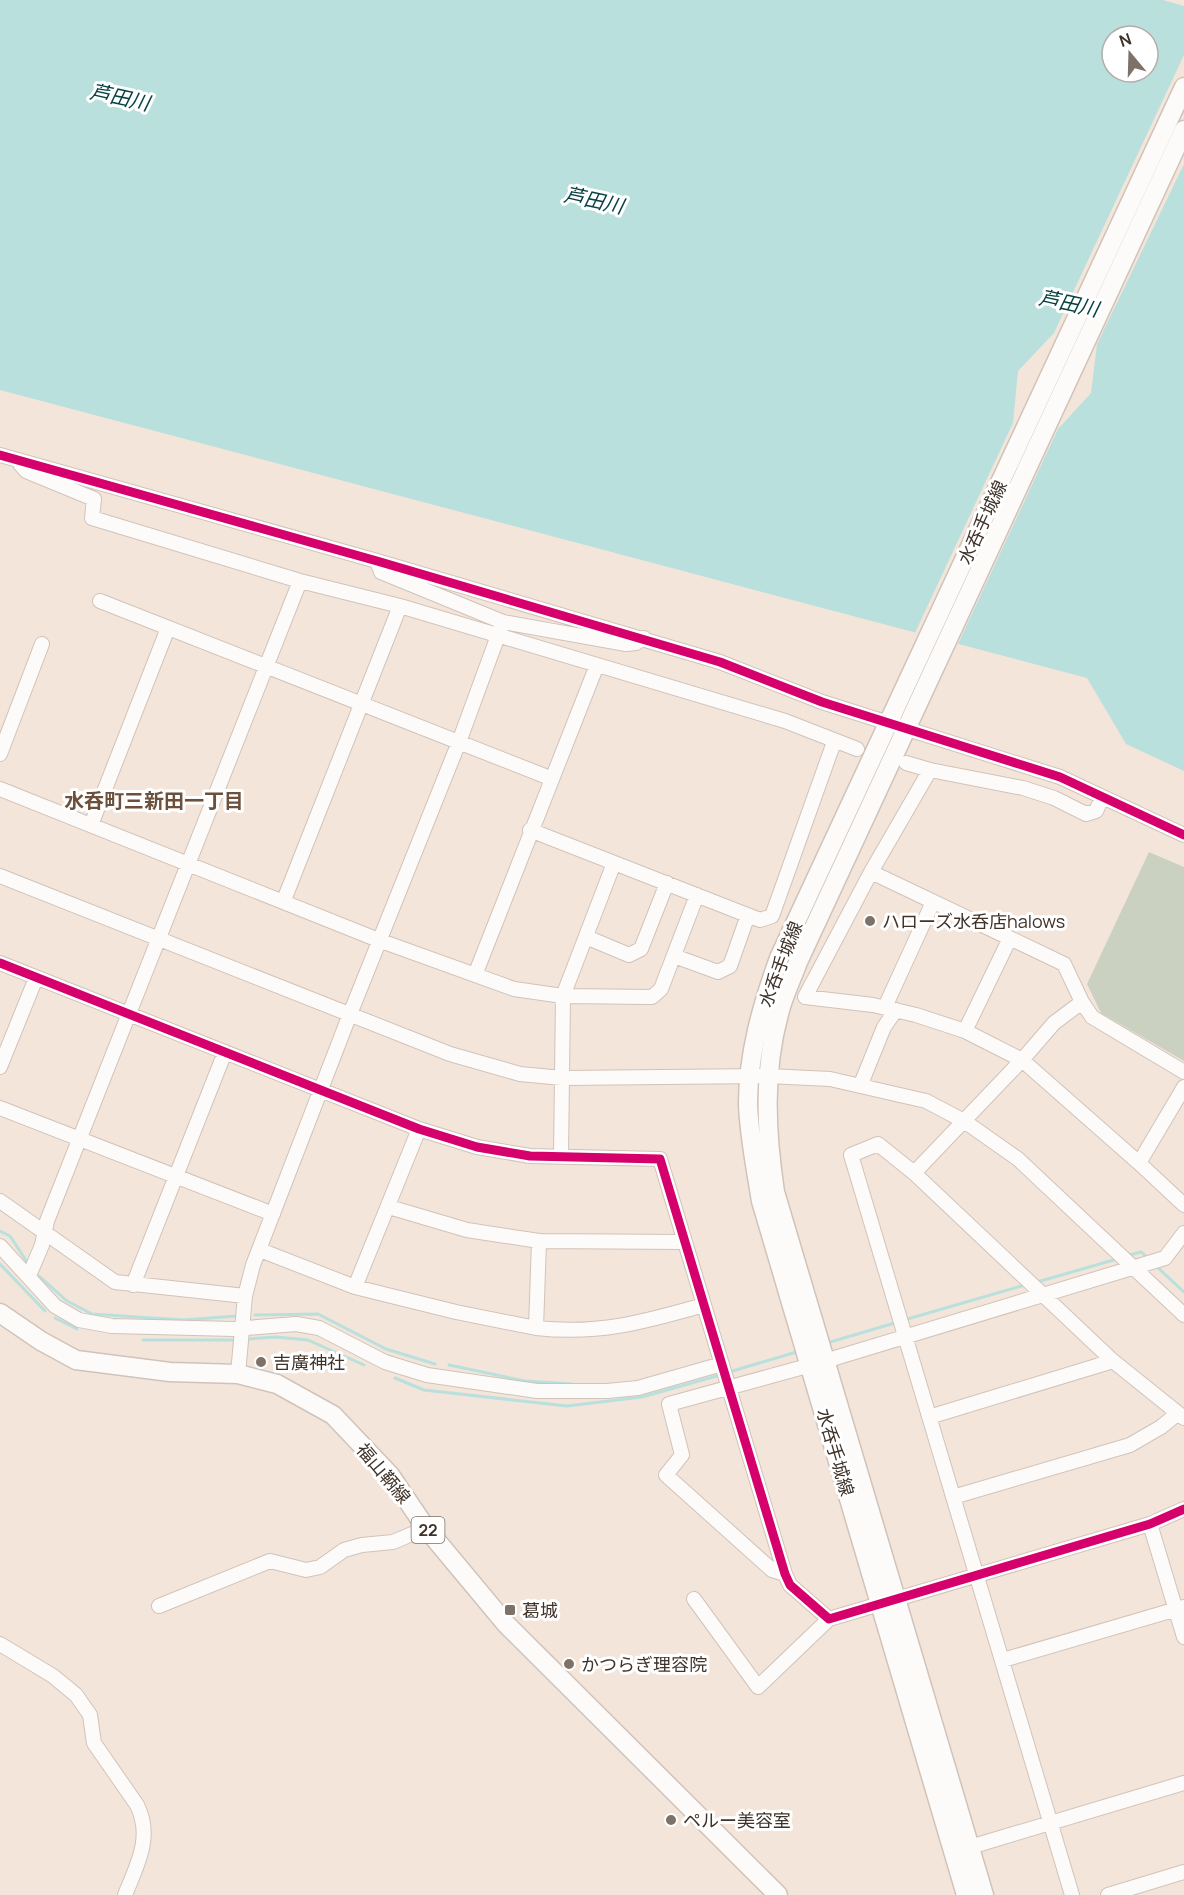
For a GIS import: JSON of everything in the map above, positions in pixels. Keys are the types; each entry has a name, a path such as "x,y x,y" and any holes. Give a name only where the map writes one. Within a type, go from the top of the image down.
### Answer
{"main road":[{"name":"水呑手城線","path":"966,1895 889,1602 815,1352 775,1192 759,1077 798,962 897,726 1184,87"},
{"name":"水呑手城線","path":"908,701 1184,130"},
{"name":"福山鞆線","path":"0,1313 41,1341 76,1360 170,1371 238,1374 277,1383 333,1415 390,1475 426,1528 506,1624 778,1895"},
{"name":"水呑手城線","path":"889,1602 984,1895"}],"street":[{"path":"0,455 377,561 720,662 897,726 1060,777 1184,835"},
{"path":"17,460 26,471 94,499 92,518 300,581 501,629 626,644 636,643 644,638"},
{"path":"377,561 381,572 501,629 597,665 785,721 834,742 857,749"},
{"path":"32,1271 81,1139 300,581"},
{"path":"100,601 550,778"},
{"path":"284,900 400,606"},
{"path":"91,825 168,628"},
{"path":"238,1374 245,1296 260,1250 501,629"},
{"path":"0,754 42,644"},
{"path":"475,975 550,778 597,665"},
{"path":"530,830 760,920 772,915 834,742"},
{"path":"906,763 930,770 1023,788 1054,798 1086,814 1096,811 1102,798"},
{"path":"930,770 870,872 805,997 890,1008 965,1031 1022,1060 1184,1205"},
{"path":"0,789 284,900 381,941 514,989 563,996 652,997 661,989 697,895"},
{"path":"561,1157 563,996 614,863"},
{"path":"870,872 1064,964 1082,1002 1092,1017 1184,1072"},
{"path":"0,876 450,1054 520,1074 562,1078 830,1079 861,1084 926,1101 964,1120 1018,1160 1114,1250 1135,1265 1184,1315"},
{"path":"586,938 629,955 641,949 667,884"},
{"path":"861,1084 933,902"},
{"path":"674,956 718,972 730,966 748,915"},
{"path":"965,1031 1010,938"},
{"path":"0,963 419,1129 477,1147 530,1156 660,1159 785,1574 790,1585 829,1619"},
{"path":"0,1067 36,978"},
{"path":"914,1173 1022,1060 1054,1023 1082,1002"},
{"path":"133,1285 225,1052"},
{"path":"1139,1163 1184,1087"},
{"path":"0,1108 273,1214"},
{"path":"356,1287 419,1129"},
{"path":"953,1497 1130,1445 1180,1416 1113,1361 914,1173 878,1144 851,1155 902,1327 929,1417 953,1497 977,1577 1003,1660 1072,1895"},
{"path":"0,1202 114,1282 245,1296"},
{"path":"389,1207 467,1230 539,1241 685,1242"},
{"path":"0,1246 56,1306 79,1320 112,1326 241,1336 296,1323 319,1328 385,1362 427,1375 537,1391 572,1392 638,1388 726,1374 815,1352 1035,1287 1160,1260 1165,1258 1184,1233"},
{"path":"536,1328 539,1241"},
{"path":"260,1250 356,1287 456,1312 536,1328 564,1331 635,1325 704,1305"},
{"path":"929,1417 1113,1361"},
{"path":"726,1374 669,1404 682,1455 666,1475 772,1570 785,1574"},
{"path":"694,1599 758,1687 829,1619 1150,1524 1184,1509"},
{"path":"1150,1524 1180,1609 1184,1636"},
{"path":"159,1606 270,1561 306,1570 320,1566 344,1550 362,1545 393,1542 426,1528"},
{"path":"1003,1660 1180,1609"},
{"path":"2,1650 53,1676 75,1695 90,1715 94,1743 137,1805 142,1815 145,1842 125,1895"},
{"path":"970,1847 1184,1783"},
{"path":"1108,1895 1184,1872"}],"green space":[{"path":"1149,852 1184,867 1184,1061 1101,1013 1087,984"}],"water":[{"name":"芦田川","path":"0,0 1163,0 1184,6 1184,771 1126,744 1087,678 0,390"}],"pier":[{"path":"1184,55 1184,164 1097,344 1091,393 1058,429 957,646 914,635 1013,423 1018,371 1054,333"}],"waterway":[{"path":"0,1231 10,1236 29,1265"},
{"path":"1126,1256 1141,1252 1149,1259"},
{"path":"1037,1282 1117,1259"},
{"path":"0,1264 45,1311"},
{"path":"1156,1266 1184,1292"},
{"path":"39,1276 67,1301 92,1314 183,1320 237,1316"},
{"path":"904,1320 1025,1285"},
{"path":"255,1315 318,1314 386,1349 435,1364"},
{"path":"55,1318 77,1329"},
{"path":"827,1343 898,1322"},
{"path":"247,1339 276,1337 308,1340 364,1365"},
{"path":"143,1340 237,1340"},
{"path":"729,1372 800,1351"},
{"path":"449,1365 525,1381 572,1384"},
{"path":"395,1378 424,1390 567,1406 642,1397 720,1375"}],"cycle path":[{"path":"0,455 377,561 720,662 822,702 1060,777 1184,835"},
{"path":"0,963 419,1129 477,1147 530,1156 660,1159 785,1574 790,1585 829,1619 1150,1524 1184,1509"}],"place":[{"name":"ハローズ水呑店halows","path":"870,921"},
{"name":"吉廣神社","path":"261,1362"},
{"name":"葛城","path":"510,1610"},
{"name":"かつらぎ理容院","path":"569,1664"},
{"name":"ペルー美容室","path":"671,1820"}],"district":[{"name":"水呑町三新田一丁目","path":"154,800"}]}
